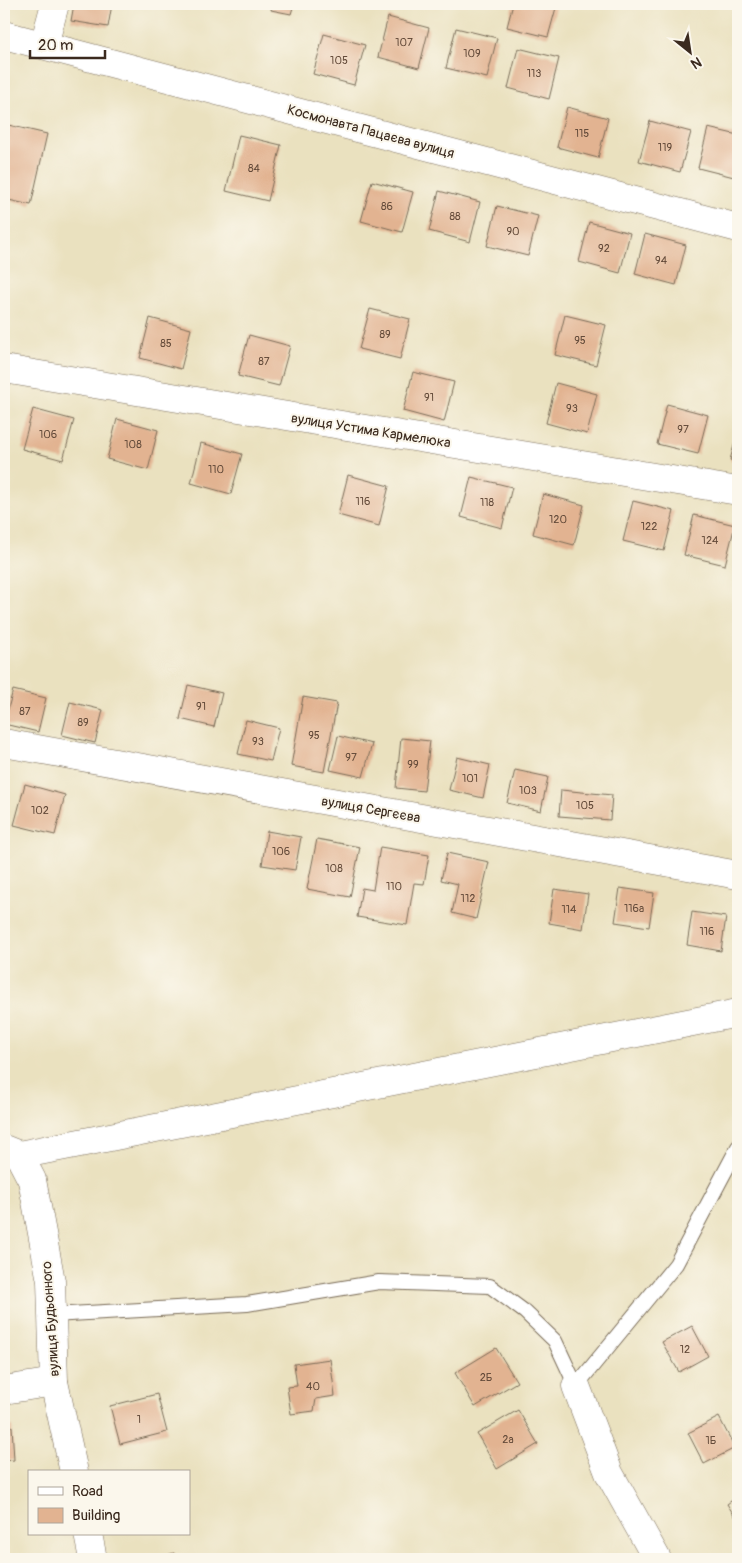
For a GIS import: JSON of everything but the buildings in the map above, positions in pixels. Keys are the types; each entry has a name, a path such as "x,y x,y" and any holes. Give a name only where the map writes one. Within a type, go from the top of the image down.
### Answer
{"street":[{"path":"44,46 55,4"},
{"name":"Космонавта Пацаєва вулиця","path":"4,35 738,228"},
{"name":"вулиця Устима Кармелюка","path":"4,369 738,491"},
{"name":"вулиця Сергєєва","path":"4,743 738,875"},
{"path":"12,1152 738,1013"},
{"name":"вулиця Будьонного","path":"12,1152 32,1180 50,1281 54,1382 74,1470"},
{"path":"4,1390 54,1382"},
{"path":"576,1386 609,1473 657,1559"},
{"path":"88,1536 94,1559"}],"lane":[{"path":"52,1315 247,1304 378,1282 490,1286 526,1312 555,1341 576,1386 676,1264 738,1147"}]}
